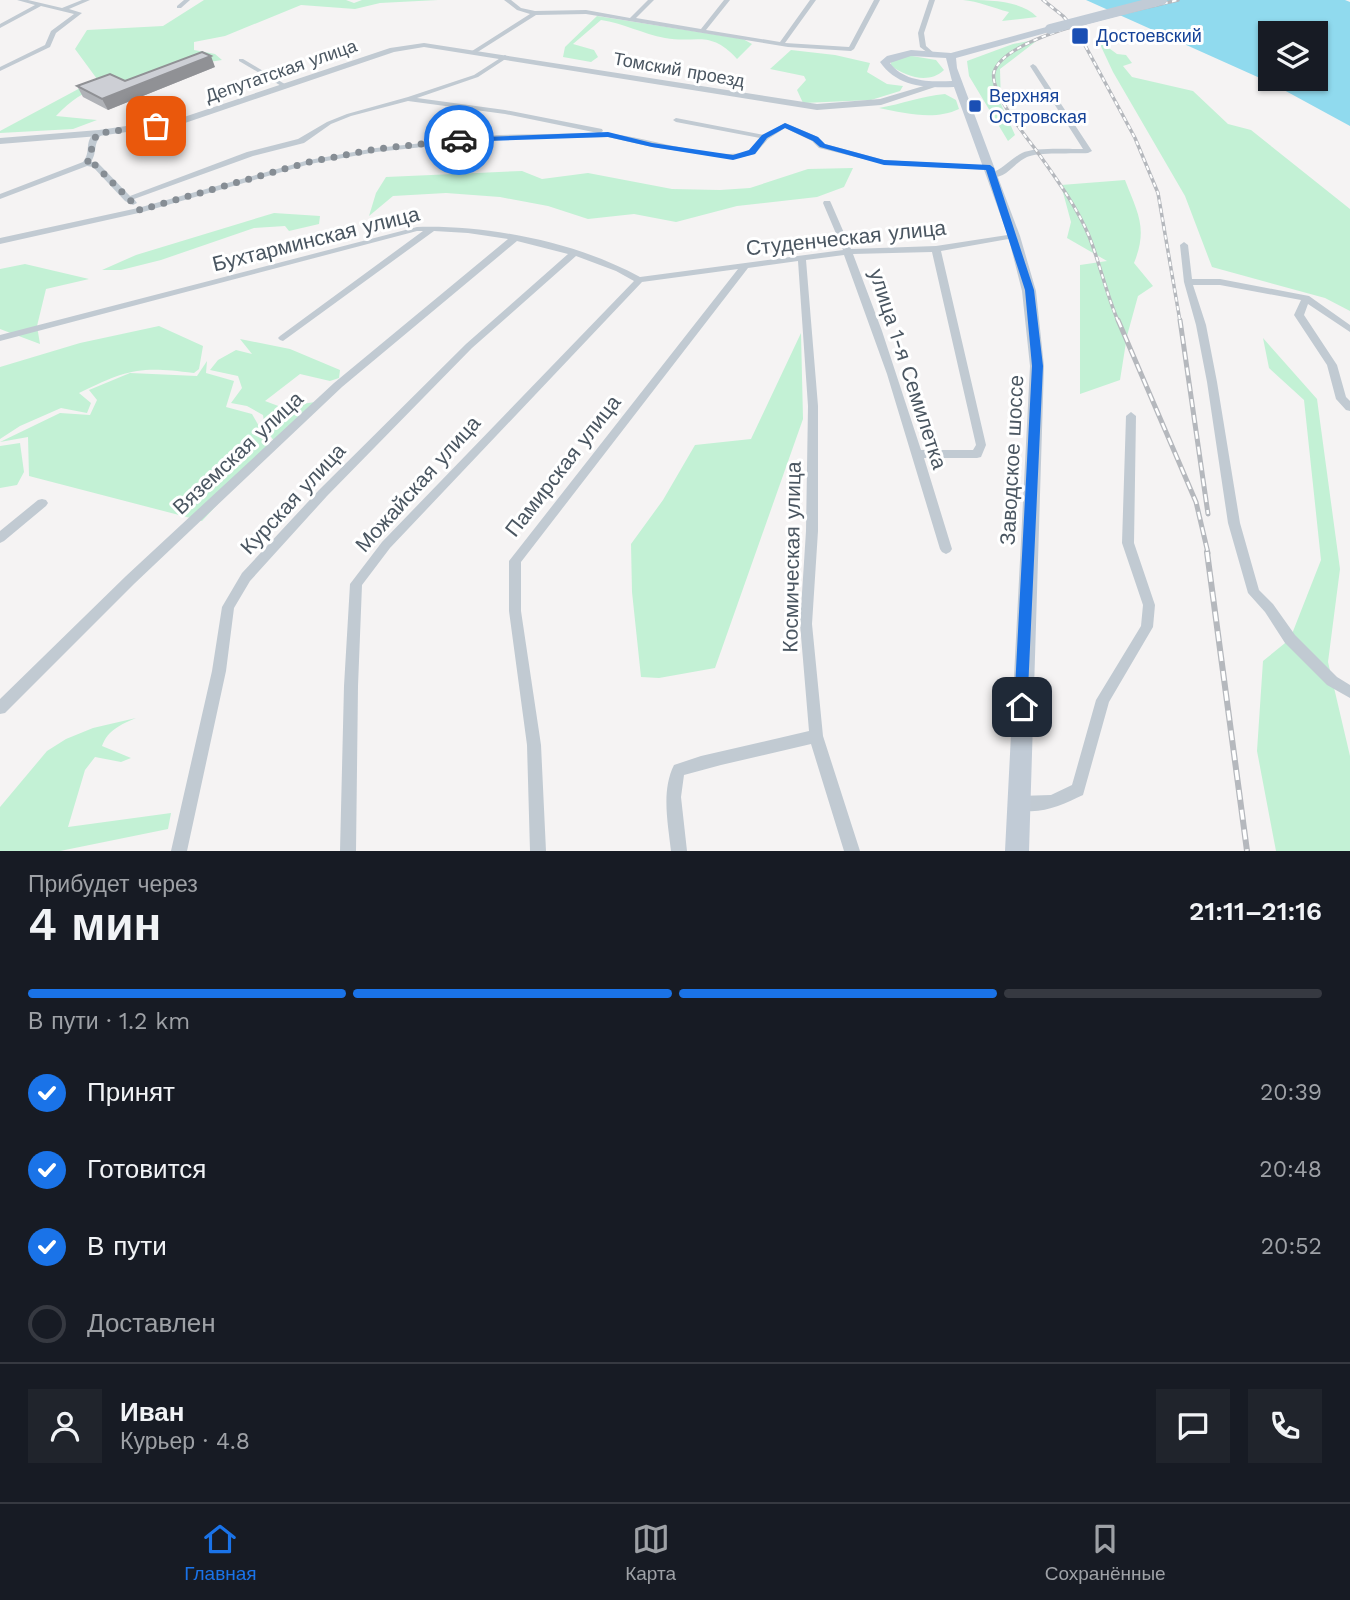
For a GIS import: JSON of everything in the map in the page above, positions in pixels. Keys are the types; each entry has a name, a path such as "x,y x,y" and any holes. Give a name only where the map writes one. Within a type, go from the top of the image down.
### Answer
{"main road":[{"path":"958,84 937,85 902,78 893,72 886,62 901,54 951,56 1162,0"},
{"name":"Заводское шоссе","path":"951,56 958,84 1014,236 1029,290 1037,366 1017,851"}],"street":[{"path":"0,69 48,46 53,32 79,13 20,0"},
{"path":"63,9 88,0"},
{"path":"179,7 187,0"},
{"path":"507,0 519,9 535,13 586,12 783,43 850,49 877,0"},
{"path":"633,18 651,0"},
{"path":"704,29 727,0"},
{"path":"783,43 813,0"},
{"path":"932,0 921,33 923,47 932,54"},
{"path":"0,26 39,5"},
{"path":"474,52 535,13"},
{"name":"Томский проезд","path":"430,46 814,107 851,107 881,102 937,85"},
{"name":"Депутатская улица","path":"2,142 99,133 182,121 393,50 430,46"},
{"path":"128,199 250,154 301,141 329,123 476,76 505,57"},
{"path":"242,60 285,86"},
{"path":"408,99 505,111 652,145 733,157 752,152 765,136 785,125 815,139 822,146 884,162 1006,172 1023,155 1029,153 1088,151 1089,148 1033,66"},
{"path":"676,120 765,136"},
{"path":"86,164 90,159 93,138 99,133"},
{"path":"0,241 140,210 309,162 439,142 498,137 608,135"},
{"path":"301,141 309,162"},
{"path":"0,197 86,164 95,165 140,210"},
{"name":"улица 1-я Семилетка","path":"827,203 849,252 946,549"},
{"path":"283,338 434,227"},
{"name":"Бухтарминская улица","path":"0,338 393,234 434,227 468,230 574,253 620,267 639,280"},
{"name":"Студенческая улица","path":"639,280 849,252 936,249 1014,236"},
{"name":"Вяземская улица","path":"0,708 130,580 338,386 514,239"},
{"path":"1184,245 1188,282 1201,325 1234,523 1254,593 1269,608 1290,639 1332,681 1350,692"},
{"path":"916,454 977,454 981,445 936,249"},
{"name":"Курская улица","path":"179,851 219,671 228,607 246,577 323,493 449,365 574,253"},
{"name":"Космическая улица","path":"802,258 813,406 812,531 806,624 817,736 852,851"},
{"name":"Памирская улица","path":"538,851 534,745 515,611 515,562 745,266"},
{"name":"Можайская улица","path":"348,851 356,584 403,526 639,280"},
{"path":"1188,282 1220,282 1306,298 1350,329"},
{"path":"1306,298 1299,315 1332,365 1341,399 1350,407"},
{"path":"1019,803 1051,802 1078,790 1104,700 1147,627 1149,605 1128,543 1131,416"},
{"path":"0,538 42,503"},
{"path":"679,851 674,782 680,770 695,763 817,736"}],"green space":[{"path":"204,0 346,0 354,3 362,0 438,0 380,3 355,9 301,5 225,36 194,42 194,50 215,54 222,60 98,88 78,97 56,116 97,120 73,129 0,133 97,79 75,49 87,30 163,26"},
{"path":"963,0 1013,4 1037,17 1002,21 1009,12"},
{"path":"597,16 743,39 752,44 737,59 711,41 665,38 601,20 573,44 594,50 598,57 591,62 563,57 565,47"},
{"path":"1039,39 1000,69 1001,104 1015,135 1008,141 969,76 967,61 1013,44"},
{"path":"1098,40 1117,54 1126,55 1132,63 1123,66 1132,77 1193,91 1228,124 1251,130 1350,209 1350,311 1325,298 1212,267 1185,196 1113,72"},
{"path":"791,50 835,55 870,63 867,72 887,84 903,86 900,91 871,100 803,103 797,90 806,80 804,76 770,69"},
{"path":"906,55 936,60 944,70 938,75 924,78 910,76 891,66 891,62"},
{"path":"945,94 956,100 959,109 930,115 879,108 928,96"},
{"path":"853,168 844,187 817,197 737,206 676,222 634,214 588,219 548,206 500,197 446,193 393,196 369,216 376,193 386,177 522,171 542,179 588,173 672,189 720,190 750,188 808,169"},
{"path":"1125,180 1141,230 1134,263 1153,286 1138,296 1127,336 1120,380 1080,394 1080,265 1107,261 1067,238 1071,222 1061,185"},
{"path":"274,213 320,216 319,224 289,231 285,226 254,228 161,260 121,270 102,270 136,255"},
{"path":"25,264 89,279 46,289 37,326 40,344 0,329 0,269"},
{"path":"159,326 203,346 199,369 194,373 147,370 123,374 79,393 91,403 87,413 61,408 20,426 0,439 0,367 80,343"},
{"path":"801,333 803,419 715,668 659,678 641,677 632,592 631,544 663,500 695,445 751,439"},
{"path":"1263,338 1317,399 1340,569 1328,662 1350,756 1350,851 1276,851 1257,751 1263,661 1290,639 1321,560 1304,400 1269,368"},
{"path":"240,339 290,349 340,370 339,378 330,381 300,374 265,401 281,407 322,401 276,444 265,428 263,415 247,406 231,403 242,388 238,376 210,370 218,360 236,350 252,354"},
{"path":"207,361 206,373 234,381 226,407 252,414 271,447 202,521 29,476 28,437 0,442 60,413 90,415 97,400 89,390 130,373 197,376"},
{"path":"20,443 24,472 17,485 0,488 0,446"},
{"path":"136,718 111,732 102,746 131,758 121,762 95,757 85,770 68,827 171,813 168,829 60,851 0,851 0,807 47,751 66,739 93,728"}],"water":[{"path":"1086,0 1350,2 1350,126 1286,91 1328,91 1328,21 1258,21 1258,77"}],"building":[{"path":"202,52 211,56 102,99 77,86 110,74 125,81"}],"railway":[{"path":"1043,0 1072,27"},
{"path":"1072,27 1178,0"},
{"path":"1072,27 1080,36 1135,138 1158,193 1180,321"},
{"path":"1072,27 1022,46 1004,58 994,72 994,80 1002,101 1072,202 1084,225 1118,321"},
{"path":"1118,320 1196,502 1208,553"},
{"path":"1180,320 1208,514"},
{"path":"1207,552 1247,851"}],"way so far":[{"path":"156,126 99,133 93,138 90,159 86,164 95,165 140,210 268,176 309,162 376,149 459,140"}],"place":[{"name":"Достоевский","path":"1080,36"},
{"name":"Верхняя Островская","path":"975,106"}],"route":[{"path":"459,140 608,135 652,145 733,157 752,152 765,136 785,125 815,139 822,146 884,162 990,168 1014,236 1029,290 1037,366 1022,707"}]}
